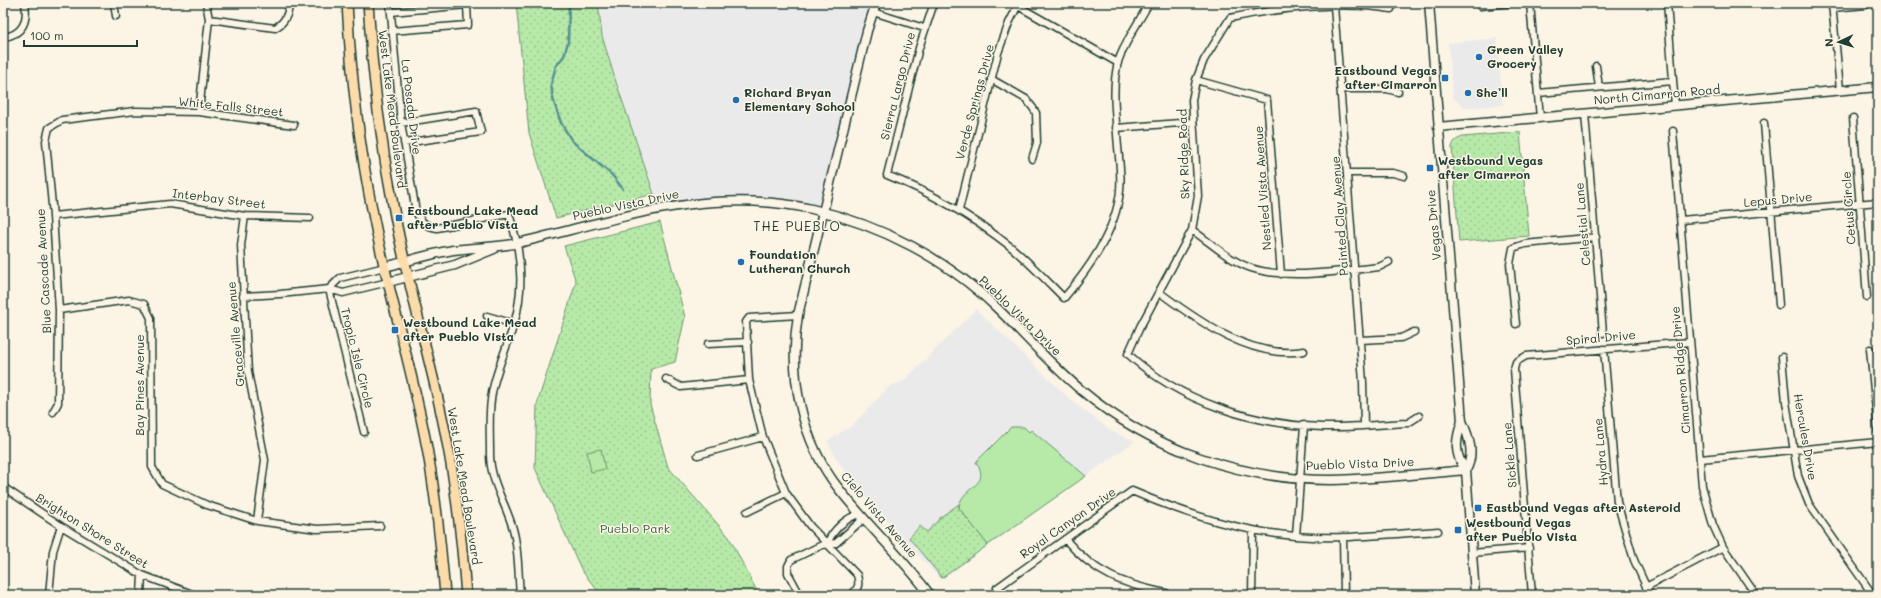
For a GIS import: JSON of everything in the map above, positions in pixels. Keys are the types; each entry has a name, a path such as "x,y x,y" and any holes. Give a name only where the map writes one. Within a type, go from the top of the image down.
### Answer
{"main road":[{"path":"348,3 353,92 364,169 388,282 427,448 441,542 445,595"},
{"name":"West Lake Mead Boulevard","path":"368,3 375,92 386,166 405,262 448,443 462,540 466,595"}],"street":[{"path":"3,37 10,36 23,26 26,14 25,3"},
{"path":"114,3 116,16"},
{"path":"198,112 209,19 206,3"},
{"path":"209,19 275,28 282,24 289,9 289,3"},
{"name":"La Posada Drive","path":"390,3 401,123 416,212 421,222 427,226 437,228 509,214 517,243"},
{"name":"Cielo Vista Avenue","path":"876,3 798,315 795,343 796,380 800,406 806,427 820,459 831,477 930,595"},
{"name":"Sierra Largo Drive","path":"934,3 924,28 887,175 915,186 958,210"},
{"path":"958,210 1012,248 1064,298 1082,277 1115,217 1119,197 1120,175 1114,89 1118,63 1149,3"},
{"name":"Vegas Drive","path":"1429,3 1462,421 1469,435 1471,461 1466,470 1475,595"},
{"path":"1480,6 1512,3"},
{"path":"1530,3 1540,118"},
{"path":"1667,3 1675,106"},
{"path":"1019,4 1118,63"},
{"name":"Verde Springs Drive","path":"958,210 998,53 1019,4"},
{"path":"391,12 467,5 468,25 392,31"},
{"path":"1840,90 1832,5 1866,5"},
{"path":"1306,6 1378,6 1391,9"},
{"name":"Sky Ridge Road","path":"1304,425 1263,420 1204,402 1163,382 1128,354 1140,327 1192,230 1198,196 1192,100 1196,80 1204,60 1230,18 1258,12 1306,6"},
{"name":"Painted Clay Avenue","path":"1334,6 1355,270 1364,425"},
{"path":"873,12 924,28"},
{"path":"1596,66 1599,87"},
{"path":"991,79 1026,99 1036,113 1037,143 1032,159"},
{"name":"Nestled Vista Avenue","path":"1196,80 1267,100 1281,274"},
{"path":"1538,93 1673,81"},
{"name":"North Cimarron Road","path":"1438,127 1878,87"},
{"path":"1341,89 1388,89 1398,92"},
{"name":"White Falls Street","path":"50,128 62,120 135,110 198,112 294,125"},
{"path":"401,123 476,111 481,132 404,143"},
{"name":"Celestial Lane","path":"1586,114 1603,333"},
{"name":"Cetus Circle","path":"1853,118 1867,297"},
{"path":"1116,128 1193,122"},
{"path":"1764,123 1778,305"},
{"name":"Blue Cascade Avenue","path":"50,128 46,141 53,216 59,310 58,403 53,412"},
{"name":"Cimarron Ridge Drive","path":"1673,131 1702,486 1713,526 1723,547 1756,595"},
{"path":"1347,173 1393,173 1404,176"},
{"name":"Pueblo Vista Drive","path":"329,288 340,278 452,250 502,246 517,243 656,209 694,203 732,201 766,202 823,212 854,221 890,236 945,266 996,306 1079,388 1106,409 1139,430 1171,446 1214,463 1269,476 1300,479 1354,479 1466,470"},
{"name":"Lepus Drive","path":"1680,220 1878,202"},
{"name":"Interbay Street","path":"53,216 170,204 245,216 310,218"},
{"name":"Graceville Avenue","path":"245,216 241,245 248,372 265,460 257,521"},
{"path":"1192,230 1229,256 1251,268 1281,274 1379,268 1389,262"},
{"path":"1516,324 1510,264 1513,248 1525,244 1596,237"},
{"path":"517,243 520,262 521,286 514,324 494,384 491,404 490,456 496,486 508,514 514,535 520,595"},
{"name":"Pueblo Vista Drive","path":"243,296 280,294 329,288 343,294 455,265 502,246"},
{"name":"Tropic Isle Circle","path":"329,288 364,432"},
{"path":"1159,292 1213,330 1251,345 1272,350 1295,353 1304,351"},
{"name":"Bay Pines Avenue","path":"59,310 129,300 144,304 151,318 152,467 162,484 207,505 257,521"},
{"path":"798,315 749,318 746,322 749,380 763,437 786,493 810,526 857,576 860,583 857,590 851,595"},
{"path":"487,316 514,324"},
{"path":"1360,340 1400,338 1414,332"},
{"path":"708,344 748,342"},
{"name":"Spiral Drive","path":"1516,362 1526,356 1690,342"},
{"name":"Hydra Lane","path":"1604,349 1617,502 1634,560 1650,595"},
{"path":"1870,349 1878,432"},
{"name":"Hercules Drive","path":"1782,357 1786,402 1798,476 1809,504 1870,594"},
{"name":"Sickle Lane","path":"1516,362 1514,369 1532,595"},
{"path":"666,379 681,387 749,380"},
{"path":"1296,536 1304,425 1324,427 1408,423 1419,416"},
{"name":"Vegas Drive","path":"1462,421 1456,437 1458,461 1466,470"},
{"path":"698,455 763,437"},
{"path":"1700,459 1878,442"},
{"name":"Brighton Shore Street","path":"3,487 61,526 142,575 195,595"},
{"name":"Royal Canyon Drive","path":"1001,595 997,588 1132,491 1179,511 1216,523 1253,531 1296,536 1343,537 1438,531"},
{"path":"747,512 786,493"},
{"path":"800,595 788,573 788,566 791,560 822,545 836,543 860,522 861,514 854,515 831,535 827,544"},
{"path":"257,521 317,529 380,526"},
{"path":"49,595 53,551 61,526"},
{"path":"842,526 848,533"},
{"path":"1252,595 1253,531"},
{"path":"1343,537 1344,595"},
{"path":"1065,539 1080,556 1097,569 1113,578 1139,588 1166,593 1166,595"},
{"path":"1646,587 1723,547"},
{"path":"1472,553 1529,548"},
{"path":"141,595 142,575"},
{"path":"524,595 541,595"}],"shaded area":[{"name":"Richard Bryan Elementary School","path":"598,3 876,3 823,212 776,203 659,208 602,36"},
{"path":"1497,38 1503,105 1466,108 1453,98 1448,43"},
{"path":"976,309 1072,401 1113,432 1135,441 941,580 854,484 839,463 827,441 851,426 890,386 904,381"}],"green space":[{"path":"516,3 598,3 602,36 654,194 556,218 529,133"},
{"path":"1520,132 1529,236 1459,242 1452,147 1455,141 1463,137"},
{"name":"Pueblo Park","path":"660,222 685,317 675,362 651,369 650,404 668,467 729,537 759,595 601,595 582,571 535,468 537,404 576,282 564,246"},
{"path":"1011,427 1024,427 1029,432 1031,430 1086,476 988,545 959,508 964,495 978,482 981,477 980,470 976,462"},
{"path":"601,449 605,469 591,472 587,452"},
{"path":"959,504 959,508 988,545 942,578 909,538 920,526 927,532 942,516"}],"waterway":[{"path":"569,3 568,42 564,56 556,66 551,84 553,99 561,123 572,141 612,175 623,189"}],"place":[{"name":"Green Valley Grocery","path":"1479,57"},
{"name":"Eastbound Vegas after Cimarron","path":"1445,78"},
{"name":"She’ll","path":"1468,93"},
{"name":"Richard Bryan Elementary School","path":"736,100"},
{"name":"Westbound Vegas after Cimarron","path":"1430,168"},
{"name":"Eastbound Lake Mead after Pueblo Vista","path":"399,218"},
{"name":"Foundation Lutheran Church","path":"741,262"},
{"name":"Westbound Lake Mead after Pueblo Vista","path":"395,330"},
{"name":"Eastbound Vegas after Asteroid","path":"1478,508"},
{"name":"Westbound Vegas after Pueblo Vista","path":"1458,530"}],"district":[{"name":"THE PUEBLO","path":"797,226"}]}
